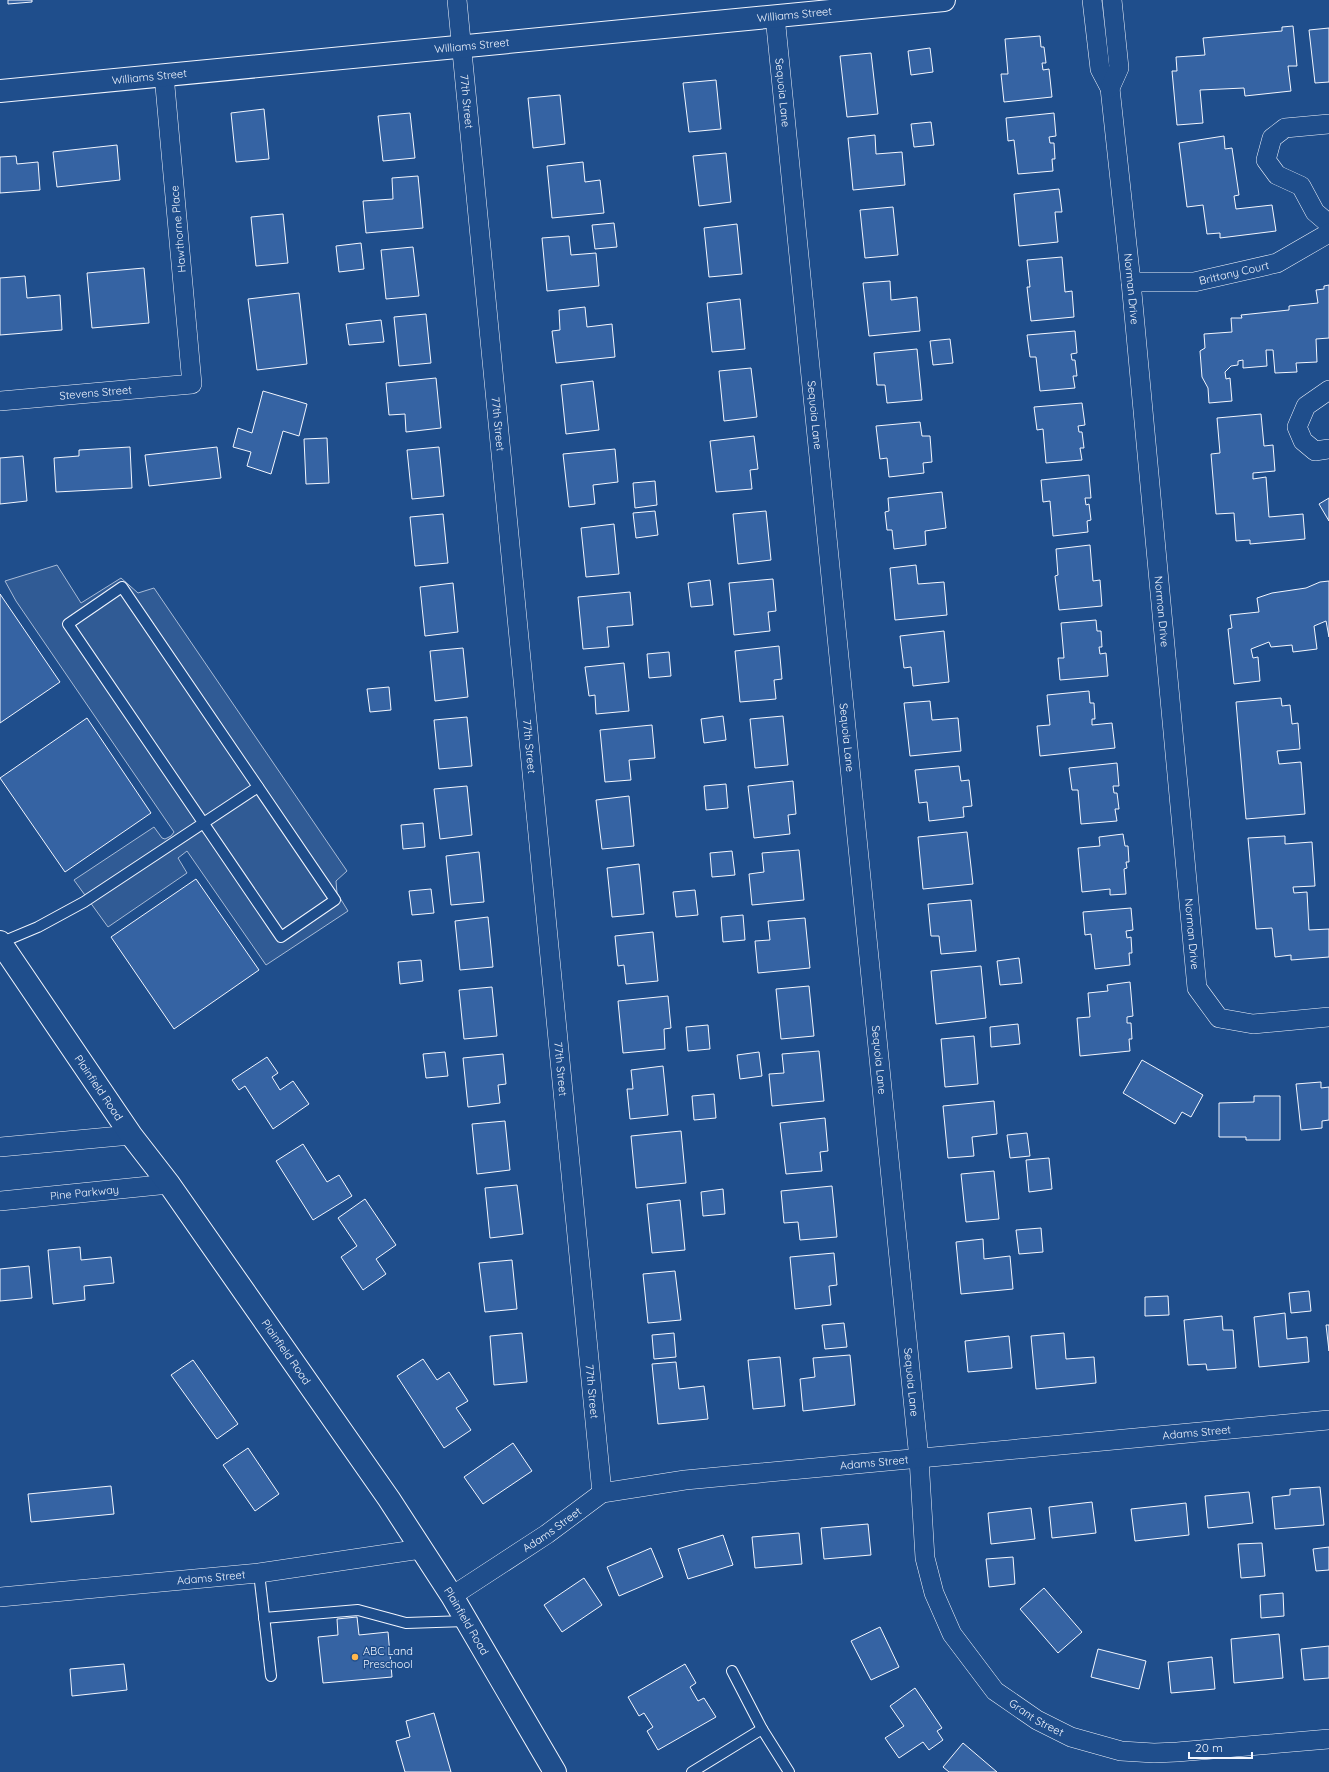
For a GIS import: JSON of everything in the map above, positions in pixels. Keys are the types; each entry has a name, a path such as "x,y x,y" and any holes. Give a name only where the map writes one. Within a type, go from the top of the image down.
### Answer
{"main road":[{"name":"Williams Street","path":"0,91 944,0"},
{"name":"Plainfield Road","path":"0,943 131,1135 169,1184 297,1366 421,1549 452,1596 555,1772"}],"street":[{"name":"77th Street","path":"457,0 602,1493"},
{"name":"Norman Drive","path":"1092,0 1100,69 1110,88 1131,282 1197,988 1219,1018 1253,1024 1329,1017"},
{"path":"1110,88 1119,68 1112,0"},
{"name":"Sequoia Lane","path":"775,16 919,1459"},
{"name":"Hawthorne Place","path":"164,75 192,384"},
{"path":"1329,124 1285,128 1272,138 1266,160 1277,175 1301,186 1315,212 1329,224"},
{"name":"Brittany Court","path":"1131,282 1194,282 1277,263 1329,233"},
{"name":"Stevens Street","path":"0,401 192,384"},
{"path":"1329,390 1306,406 1297,427 1303,441 1315,451 1329,449"},
{"path":"0,1147 131,1135"},
{"name":"Pine Parkway","path":"0,1201 169,1184"},
{"name":"Adams Street","path":"452,1596 547,1534 602,1493 685,1480 1329,1420"},
{"name":"Grant Street","path":"919,1459 925,1558 934,1594 952,1634 996,1691 1037,1720 1071,1737 1121,1750 1177,1752 1329,1739"},
{"name":"Adams Street","path":"0,1597 260,1573 421,1549"}],"lane":[{"path":"122,587 335,900 281,937 204,824 68,624 122,587"},
{"path":"0,943 38,927 84,902 258,787"},
{"path":"260,1573 271,1676"},
{"path":"264,1618 358,1610 406,1623 467,1621"},
{"path":"732,1671 762,1729 789,1772"},
{"path":"692,1772 762,1729"}],"shaded area":[{"path":"57,565 81,603 121,578 138,593 154,588 347,871 336,881 337,893 348,911 266,965 187,851 178,858 187,873 108,927 74,880 154,827 162,838 165,839 171,836 174,832 16,601 5,581"}],"building":[{"path":"8,0 32,0 32,2 8,4"},
{"path":"1293,26 1297,66 1288,66 1291,91 1245,96 1244,88 1200,90 1203,123 1177,125 1172,71 1177,71 1176,57 1205,55 1203,38 1282,31 1282,27"},
{"path":"1329,28 1329,82 1315,83 1309,30"},
{"path":"1040,36 1041,47 1044,47 1046,63 1042,63 1043,70 1049,69 1052,97 1004,102 1001,74 1008,74 1005,39"},
{"path":"930,48 933,72 911,75 908,51"},
{"path":"871,53 878,114 847,117 840,56"},
{"path":"716,80 721,129 689,132 683,83"},
{"path":"560,95 565,144 533,148 528,98"},
{"path":"264,109 269,159 236,162 231,113"},
{"path":"410,113 415,158 383,161 378,116"},
{"path":"1054,113 1056,136 1049,137 1050,143 1054,143 1055,159 1052,159 1053,171 1018,174 1014,140 1008,141 1006,118"},
{"path":"931,122 934,145 914,147 911,124"},
{"path":"875,135 876,154 902,152 905,185 853,190 848,138"},
{"path":"1224,136 1225,149 1232,148 1239,195 1234,196 1236,209 1272,205 1276,231 1220,238 1220,233 1207,234 1203,205 1187,207 1179,143"},
{"path":"117,145 120,180 57,187 53,152"},
{"path":"726,153 731,202 699,206 693,156"},
{"path":"16,156 17,164 38,162 40,190 0,193 0,157"},
{"path":"583,162 585,182 600,180 604,213 552,218 547,166"},
{"path":"418,176 423,228 366,233 363,201 393,199 392,178"},
{"path":"1059,189 1062,212 1055,212 1058,242 1019,246 1014,194"},
{"path":"893,207 898,255 865,258 860,210"},
{"path":"283,214 288,263 256,266 251,217"},
{"path":"614,223 617,247 595,249 592,225"},
{"path":"737,224 742,274 709,277 704,228"},
{"path":"569,236 571,255 596,253 599,286 547,291 542,238"},
{"path":"361,243 364,269 339,272 336,246"},
{"path":"413,247 419,296 386,299 381,250"},
{"path":"1062,257 1065,292 1072,291 1074,317 1031,321 1027,287 1030,287 1027,260"},
{"path":"144,268 149,323 92,328 87,273"},
{"path":"25,276 27,298 60,295 62,330 0,335 0,278"},
{"path":"890,281 891,300 917,297 920,331 869,336 863,283"},
{"path":"1329,285 1329,338 1316,339 1317,362 1296,363 1297,372 1275,373 1273,350 1266,350 1267,366 1243,368 1243,360 1238,361 1238,365 1231,366 1225,372 1226,379 1230,378 1232,401 1209,403 1208,388 1202,377 1200,351 1205,348 1204,334 1232,332 1231,318 1242,318 1241,315 1289,310 1289,306 1318,303 1316,290 1324,289 1324,286"},
{"path":"299,293 307,364 257,370 248,299"},
{"path":"740,299 745,349 712,352 707,303"},
{"path":"585,307 587,327 612,324 615,357 556,363 552,331 560,330 559,310"},
{"path":"426,314 431,363 399,366 394,317"},
{"path":"381,320 384,342 349,345 346,324"},
{"path":"1075,331 1077,353 1071,354 1072,360 1075,360 1077,376 1073,376 1075,388 1040,391 1036,357 1030,357 1027,335"},
{"path":"950,339 953,363 933,365 930,341"},
{"path":"917,349 922,400 887,403 885,385 877,385 874,353"},
{"path":"751,368 757,417 724,421 719,371"},
{"path":"436,378 441,428 406,432 405,414 389,415 386,383"},
{"path":"593,381 599,430 566,434 561,385"},
{"path":"263,391 307,404 299,436 283,431 271,474 247,466 251,452 233,447 238,428 252,433"},
{"path":"1082,403 1085,425 1078,426 1079,432 1082,432 1084,448 1080,448 1082,460 1046,463 1043,429 1037,430 1034,407"},
{"path":"1261,414 1264,446 1273,445 1275,471 1253,473 1253,479 1266,477 1269,517 1303,514 1305,539 1250,544 1250,540 1236,541 1234,513 1216,514 1211,454 1220,453 1217,418"},
{"path":"920,422 922,436 930,436 932,462 923,463 924,473 889,477 887,458 880,459 876,426"},
{"path":"754,436 758,469 750,470 752,489 716,492 710,441"},
{"path":"327,438 329,483 306,484 304,439"},
{"path":"130,447 132,488 56,492 54,458 79,456 79,450"},
{"path":"217,447 221,478 149,486 145,455"},
{"path":"439,447 444,496 412,499 407,450"},
{"path":"615,449 618,482 593,485 595,504 569,507 563,454"},
{"path":"23,456 27,501 0,504 0,458"},
{"path":"1089,475 1091,498 1085,498 1086,505 1089,504 1091,520 1087,521 1088,532 1053,536 1050,501 1043,502 1041,480"},
{"path":"655,481 657,505 635,508 633,483"},
{"path":"942,492 946,528 925,531 926,545 894,549 892,530 887,530 885,512 889,511 888,498"},
{"path":"1329,498 1329,521 1319,504"},
{"path":"655,511 658,535 636,538 633,513"},
{"path":"766,511 771,560 738,564 733,514"},
{"path":"443,514 448,563 415,566 410,517"},
{"path":"614,524 619,574 586,577 581,528"},
{"path":"1090,545 1093,581 1100,580 1102,606 1059,610 1055,576 1058,575 1056,549"},
{"path":"916,565 918,584 944,582 947,615 895,620 890,568"},
{"path":"773,579 776,611 768,612 770,631 734,635 729,583"},
{"path":"710,580 713,605 691,607 688,583"},
{"path":"1329,581 1329,637 1326,621 1314,626 1317,649 1293,652 1292,645 1271,647 1269,642 1251,649 1253,658 1258,657 1260,681 1234,684 1228,629 1232,628 1230,615 1259,612 1257,598 1272,593 1306,588 1320,582"},
{"path":"453,583 458,632 425,636 420,587"},
{"path":"630,592 633,625 607,627 609,647 583,649 578,597"},
{"path":"0,594 60,682 0,723"},
{"path":"1096,620 1097,631 1101,631 1102,647 1099,647 1100,654 1106,653 1108,676 1060,680 1058,658 1064,658 1061,623"},
{"path":"944,631 949,682 913,686 911,667 904,668 900,636"},
{"path":"779,646 782,679 774,680 776,699 740,702 735,651"},
{"path":"463,648 468,697 435,701 430,651"},
{"path":"669,652 671,676 649,678 647,654"},
{"path":"624,663 629,711 596,714 595,695 589,696 585,667"},
{"path":"389,687 391,710 370,712 367,689"},
{"path":"1089,691 1090,703 1094,703 1095,719 1092,719 1092,725 1112,723 1115,748 1040,756 1037,726 1050,725 1047,695"},
{"path":"1281,698 1282,706 1290,705 1292,724 1298,723 1300,749 1277,751 1279,764 1301,762 1305,814 1246,819 1236,702"},
{"path":"930,701 932,720 958,718 961,751 910,756 904,703"},
{"path":"723,716 726,740 704,743 701,719"},
{"path":"783,716 788,765 755,768 750,719"},
{"path":"467,717 472,766 439,769 434,720"},
{"path":"87,718 151,813 65,872 0,778"},
{"path":"652,725 655,758 629,760 631,780 605,782 600,730"},
{"path":"1117,763 1119,786 1113,786 1114,793 1117,793 1119,809 1115,809 1117,821 1081,824 1078,790 1072,790 1069,768"},
{"path":"959,766 961,781 969,780 972,806 963,807 964,817 929,821 927,802 919,803 915,770"},
{"path":"793,781 796,814 788,815 790,834 754,838 748,786"},
{"path":"726,784 728,808 706,810 704,786"},
{"path":"467,786 472,835 440,839 434,789"},
{"path":"629,796 634,846 602,849 596,800"},
{"path":"423,823 425,847 403,849 401,825"},
{"path":"967,832 973,884 923,889 918,837"},
{"path":"1123,834 1125,846 1128,846 1129,862 1126,862 1127,868 1124,869 1126,894 1110,895 1110,889 1082,892 1078,848 1100,846 1099,837"},
{"path":"1285,836 1285,844 1312,842 1315,886 1293,887 1294,893 1307,892 1309,930 1329,929 1329,957 1291,960 1291,955 1275,957 1272,928 1256,929 1248,838"},
{"path":"799,850 804,900 752,905 749,874 764,872 762,853"},
{"path":"732,851 735,875 712,877 710,853"},
{"path":"479,852 484,902 451,905 446,856"},
{"path":"639,864 644,914 612,917 607,868"},
{"path":"196,879 259,970 174,1029 111,937"},
{"path":"431,889 434,913 412,915 409,891"},
{"path":"695,890 698,915 676,917 673,892"},
{"path":"971,900 976,951 941,954 939,936 931,936 928,904"},
{"path":"1131,908 1133,930 1126,931 1127,938 1131,937 1132,953 1129,953 1130,965 1095,969 1091,934 1085,935 1083,912"},
{"path":"743,915 745,940 723,942 721,917"},
{"path":"488,917 493,967 460,970 455,921"},
{"path":"805,918 810,968 758,973 755,941 770,940 768,921"},
{"path":"653,932 658,981 626,984 624,965 618,966 615,936"},
{"path":"1019,958 1022,983 1000,985 997,961"},
{"path":"421,960 423,981 400,984 398,962"},
{"path":"981,966 986,1018 936,1024 931,971"},
{"path":"1130,982 1133,1016 1127,1017 1127,1023 1131,1023 1132,1039 1129,1039 1130,1051 1080,1056 1077,1018 1090,1017 1088,993 1108,991 1107,985"},
{"path":"809,986 814,1036 781,1039 776,989"},
{"path":"492,987 497,1036 464,1039 459,990"},
{"path":"668,996 671,1028 664,1029 665,1049 623,1053 618,1001"},
{"path":"1018,1024 1020,1044 991,1047 990,1027"},
{"path":"708,1025 710,1049 688,1051 686,1027"},
{"path":"974,1036 978,1084 945,1087 941,1039"},
{"path":"819,1051 824,1101 772,1106 769,1074 784,1073 782,1054"},
{"path":"445,1052 448,1076 426,1078 423,1054"},
{"path":"759,1052 762,1076 740,1079 737,1055"},
{"path":"503,1054 506,1084 498,1085 500,1103 468,1107 463,1058"},
{"path":"267,1057 278,1073 272,1077 280,1090 293,1081 309,1104 273,1129 245,1086 239,1090 232,1080"},
{"path":"1142,1060 1203,1095 1191,1117 1182,1112 1175,1124 1123,1093"},
{"path":"663,1066 668,1115 630,1119 627,1089 633,1089 631,1070"},
{"path":"1321,1082 1321,1088 1329,1087 1329,1120 1322,1121 1322,1128 1301,1130 1296,1084"},
{"path":"714,1094 716,1118 694,1120 692,1096"},
{"path":"1254,1096 1280,1096 1280,1140 1246,1140 1246,1137 1219,1137 1219,1103 1254,1102"},
{"path":"994,1101 997,1134 972,1137 974,1156 948,1158 943,1106"},
{"path":"825,1118 828,1151 820,1152 822,1171 786,1174 780,1123"},
{"path":"505,1121 510,1170 477,1174 472,1124"},
{"path":"681,1131 686,1183 636,1188 631,1136"},
{"path":"1027,1133 1030,1156 1010,1158 1007,1135"},
{"path":"303,1144 327,1182 339,1175 352,1196 313,1220 276,1161"},
{"path":"1049,1158 1052,1189 1029,1192 1026,1160"},
{"path":"994,1171 999,1219 966,1222 961,1174"},
{"path":"517,1185 523,1234 490,1238 485,1188"},
{"path":"832,1186 837,1237 800,1240 798,1222 784,1223 781,1191"},
{"path":"723,1189 725,1214 703,1216 701,1192"},
{"path":"365,1199 396,1245 376,1259 386,1274 363,1290 341,1257 357,1246 338,1218"},
{"path":"680,1200 685,1250 652,1253 647,1204"},
{"path":"1041,1228 1043,1252 1019,1254 1016,1230"},
{"path":"983,1239 984,1259 1010,1256 1013,1289 961,1294 956,1242"},
{"path":"80,1247 81,1260 111,1257 114,1283 84,1286 85,1300 53,1304 48,1250"},
{"path":"834,1253 837,1285 829,1286 831,1305 795,1309 790,1257"},
{"path":"512,1260 517,1309 485,1312 479,1263"},
{"path":"29,1266 32,1298 0,1301 0,1269"},
{"path":"675,1271 681,1320 648,1323 643,1274"},
{"path":"1309,1291 1311,1311 1291,1313 1289,1293"},
{"path":"1168,1296 1169,1315 1145,1316 1145,1297"},
{"path":"1285,1313 1287,1339 1307,1337 1309,1362 1259,1367 1254,1317"},
{"path":"1222,1316 1223,1330 1233,1330 1236,1368 1207,1370 1206,1364 1188,1365 1184,1320"},
{"path":"844,1323 847,1347 825,1349 822,1325"},
{"path":"1326,1325 1329,1325 1329,1351"},
{"path":"522,1333 527,1382 494,1385 490,1336"},
{"path":"674,1333 676,1357 654,1359 652,1335"},
{"path":"1064,1333 1066,1359 1094,1357 1096,1383 1036,1389 1031,1336"},
{"path":"1009,1336 1012,1368 968,1372 965,1341"},
{"path":"850,1355 855,1405 803,1411 800,1379 815,1377 813,1358"},
{"path":"780,1357 785,1406 753,1409 748,1360"},
{"path":"423,1359 437,1380 449,1372 468,1401 456,1408 471,1430 444,1448 397,1376"},
{"path":"193,1360 238,1424 217,1439 171,1375"},
{"path":"676,1362 679,1389 704,1386 708,1419 658,1424 652,1364"},
{"path":"513,1443 532,1471 483,1504 464,1477"},
{"path":"248,1448 279,1494 255,1511 223,1465"},
{"path":"111,1486 114,1514 31,1522 28,1494"},
{"path":"1320,1487 1324,1525 1275,1529 1272,1497 1290,1495 1290,1489"},
{"path":"1249,1492 1253,1523 1208,1528 1205,1496"},
{"path":"1092,1502 1096,1533 1052,1538 1049,1507"},
{"path":"1186,1503 1189,1535 1135,1541 1131,1509"},
{"path":"1031,1508 1035,1539 991,1544 988,1513"},
{"path":"868,1524 871,1555 824,1559 821,1528"},
{"path":"799,1533 802,1564 755,1568 752,1537"},
{"path":"723,1535 733,1565 688,1579 678,1549"},
{"path":"1262,1543 1265,1576 1241,1578 1238,1544"},
{"path":"1329,1547 1329,1570 1316,1571 1313,1549"},
{"path":"651,1548 663,1577 619,1596 607,1567"},
{"path":"1013,1557 1015,1584 989,1587 986,1559"},
{"path":"584,1578 602,1605 562,1632 544,1605"},
{"path":"1044,1588 1082,1632 1058,1653 1020,1609"},
{"path":"1283,1593 1284,1616 1261,1618 1260,1595"},
{"name":"ABC Land Preschool","path":"357,1617 359,1635 388,1632 392,1677 323,1683 318,1637 338,1635 337,1619"},
{"path":"880,1627 899,1667 871,1680 851,1641"},
{"path":"1279,1634 1283,1678 1234,1683 1231,1639"},
{"path":"1329,1646 1329,1678 1304,1680 1301,1649"},
{"path":"1098,1649 1146,1661 1139,1689 1091,1677"},
{"path":"1212,1657 1215,1689 1171,1693 1168,1662"},
{"path":"124,1664 127,1690 72,1696 70,1669"},
{"path":"685,1664 696,1683 690,1687 698,1701 704,1698 716,1717 658,1750 647,1731 653,1727 644,1713 639,1716 628,1697"},
{"path":"915,1688 942,1728 937,1731 943,1740 929,1750 923,1742 899,1758 885,1738 904,1726 890,1706"},
{"path":"434,1713 451,1772 405,1772 396,1741 410,1737 406,1721"},
{"path":"963,1743 997,1772 949,1772 943,1767"}],"place":[{"name":"ABC Land Preschool","path":"355,1657"}]}
